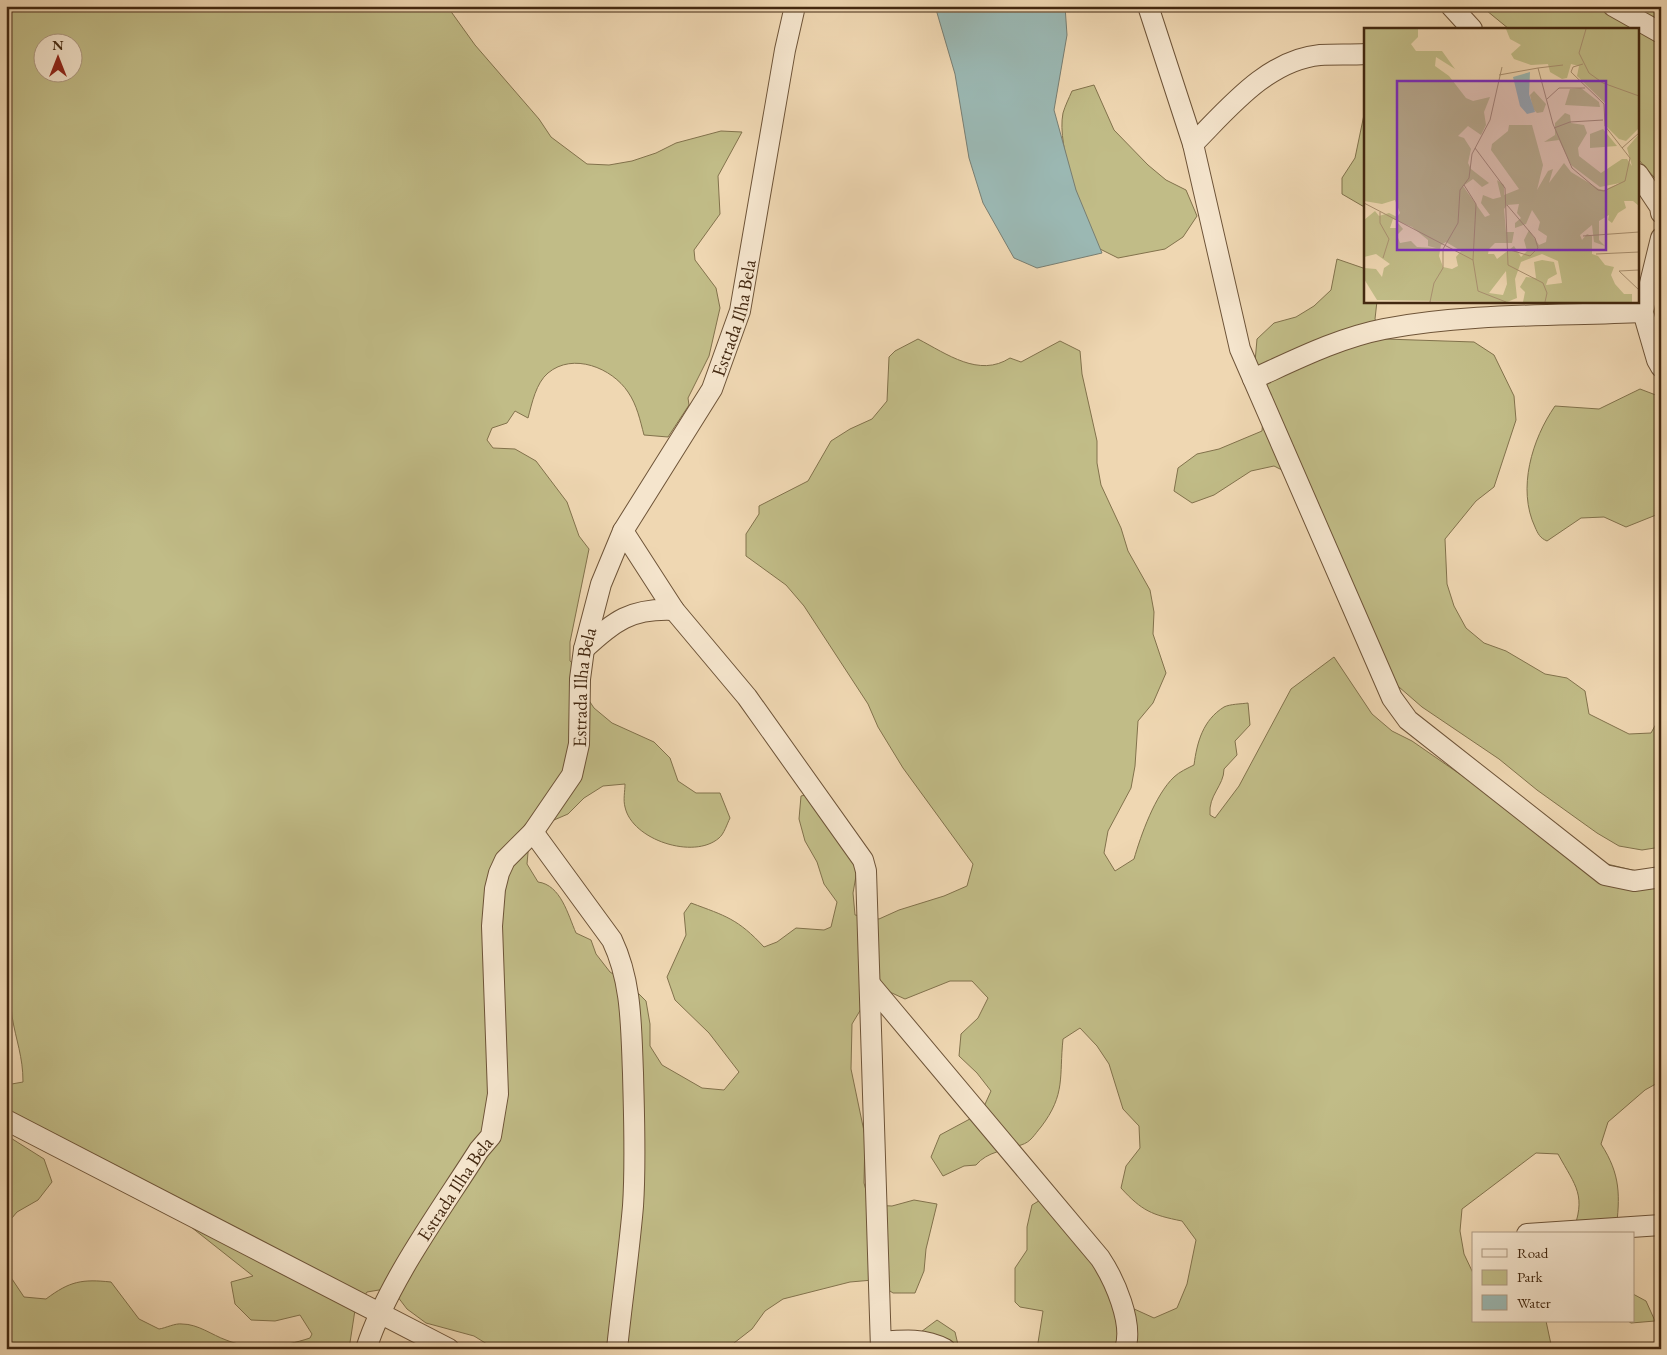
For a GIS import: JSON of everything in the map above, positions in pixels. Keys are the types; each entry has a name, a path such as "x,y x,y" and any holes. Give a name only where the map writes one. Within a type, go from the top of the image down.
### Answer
{"street":[{"name":"Estrada Ilha Bela","path":"366,1349 380,1313 424,1237 491,1136 499,1075 492,906 499,873 505,860 533,832 572,775 580,744 580,680 584,649 601,584 623,531 712,389 740,311 785,50 795,6"},
{"path":"1148,6 1194,144 1240,349 1386,687 1408,720 1605,875 1634,881 1661,877"},
{"path":"1451,6 1471,28"},
{"path":"1613,6 1661,33"},
{"path":"1194,144 1240,96 1270,73 1293,62 1318,55 1364,54"},
{"path":"1640,177 1660,207 1661,213"},
{"path":"1661,238 1643,312 1657,360 1661,367"},
{"path":"1252,379 1321,347 1383,329 1452,320 1643,312"},
{"path":"623,531 674,610 747,697 863,860 866,872 881,1346 909,1339 932,1342 945,1349"},
{"path":"584,649 616,621 652,609 674,610"},
{"path":"533,832 612,940 620,957 627,982 632,1054 633,1196 617,1349"},
{"path":"870,984 1107,1268 1122,1304 1127,1339 1125,1349"},
{"path":"6,1120 449,1349"},
{"path":"1558,1232 1661,1225"}],"green space":[{"path":"6,6 447,6 475,45 539,119 551,137 587,164 609,165 632,161 656,153 676,143 721,131 742,132 718,176 720,214 694,250 695,260 716,288 720,308 709,356 688,398 689,405 668,437 644,435 634,402 621,383 602,370 580,363 558,367 548,373 537,388 528,418 515,411 507,423 492,428 487,440 493,448 515,449 536,461 567,502 579,536 589,549 570,642 570,661 575,665 582,690 594,708 612,723 654,742 670,758 678,781 696,793 720,793 730,818 719,838 708,844 695,847 680,847 651,837 639,829 630,819 624,804 625,784 603,786 584,798 568,814 547,823 529,841 527,864 538,882 546,884 558,895 567,910 576,933 591,940 596,954 610,972 630,985 646,1001 650,1024 650,1046 662,1065 702,1088 724,1090 739,1072 709,1033 675,1000 667,977 686,935 684,913 691,903 714,911 739,924 764,947 777,942 796,928 824,930 831,927 837,902 824,884 817,862 805,841 799,819 801,796 823,791 857,870 853,893 855,915 879,919 967,886 973,864 903,768 878,727 868,704 804,606 786,585 746,556 746,534 759,514 759,506 808,481 831,441 850,429 872,419 887,401 889,357 895,351 918,339 963,362 987,366 998,364 1010,358 1021,362 1060,341 1080,351 1082,374 1097,441 1097,463 1101,485 1121,528 1128,551 1150,590 1154,612 1153,634 1166,673 1153,703 1138,721 1135,766 1131,788 1108,831 1104,853 1115,871 1134,859 1145,827 1161,794 1176,775 1194,765 1202,732 1217,712 1226,706 1248,703 1250,725 1235,741 1237,755 1224,769 1222,781 1211,802 1210,815 1215,818 1239,786 1291,689 1334,657 1372,714 1392,731 1412,741 1506,806 1607,864 1653,875 1661,872 1661,1081 1645,1090 1608,1122 1601,1144 1608,1155 1618,1186 1616,1231 1573,1232 1579,1210 1579,1200 1574,1184 1558,1154 1536,1153 1462,1209 1460,1231 1464,1254 1472,1271 1472,1322 1546,1322 1552,1349 1037,1349 1043,1311 1020,1307 1015,1302 1015,1268 1027,1250 1027,1227 1032,1205 1052,1193 1094,1247 1114,1261 1132,1308 1154,1318 1177,1308 1187,1284 1196,1240 1182,1221 1163,1217 1148,1211 1135,1202 1121,1188 1126,1166 1140,1148 1139,1126 1123,1109 1109,1064 1097,1046 1080,1028 1063,1039 1058,1095 1049,1115 1032,1138 1024,1144 991,1154 976,1165 964,1166 943,1176 931,1157 940,1135 981,1113 991,1091 977,1073 959,1056 961,1034 978,1018 988,998 972,981 950,981 905,999 881,988 864,1004 852,1024 851,1069 865,1136 864,1183 870,1205 892,1206 914,1200 937,1204 926,1249 924,1271 915,1293 893,1293 873,1280 850,1282 783,1299 765,1311 752,1329 734,1343 731,1349 495,1349 474,1336 426,1323 407,1309 391,1288 367,1292 355,1310 349,1349 6,1349 6,1266 10,1276 24,1297 46,1299 62,1288 84,1281 111,1282 139,1319 159,1329 176,1324 188,1324 236,1343 257,1347 289,1344 310,1338 312,1334 300,1315 275,1321 251,1320 235,1304 231,1282 253,1276 119,1170 6,1118 6,1085 23,1082 21,1056 12,1016 10,990 6,974"},
{"path":"1481,6 1661,6 1661,185 1640,161 1640,28 1508,28"},
{"path":"1094,85 1114,130 1148,165 1166,180 1186,190 1197,216 1183,237 1165,249 1118,258 1098,248 1067,162 1062,127 1063,113 1072,91"},
{"path":"1364,115 1364,207 1342,194 1342,178 1355,158"},
{"path":"1337,259 1364,268 1364,302 1377,302 1375,319 1385,339 1474,342 1494,355 1514,396 1516,420 1494,487 1476,501 1445,539 1447,584 1454,606 1466,628 1484,643 1506,651 1545,674 1567,678 1585,691 1589,714 1629,734 1651,733 1661,715 1661,847 1642,850 1619,846 1597,833 1537,790 1499,759 1422,707 1384,674 1294,476 1274,466 1251,471 1214,495 1192,503 1174,491 1178,468 1197,454 1219,449 1262,431 1264,406 1255,362 1257,339 1274,323 1296,317 1314,306 1331,290"},
{"path":"1661,273 1661,356 1654,314"},
{"path":"1640,389 1661,397 1661,513 1626,527 1604,517 1581,518 1547,541 1545,540 1537,532 1530,512 1527,497 1527,481 1534,449 1540,433 1555,406 1599,409"},
{"path":"6,1135 44,1159 52,1182 38,1200 17,1212 6,1225"},
{"path":"1634,1295 1646,1301 1655,1321 1631,1323 1630,1322 1634,1322"},
{"path":"937,1320 955,1332 959,1349 898,1349"}],"water":[{"path":"935,6 1065,6 1067,35 1054,110 1076,190 1102,253 1037,268 1014,258 983,203 969,158 955,74"}]}
